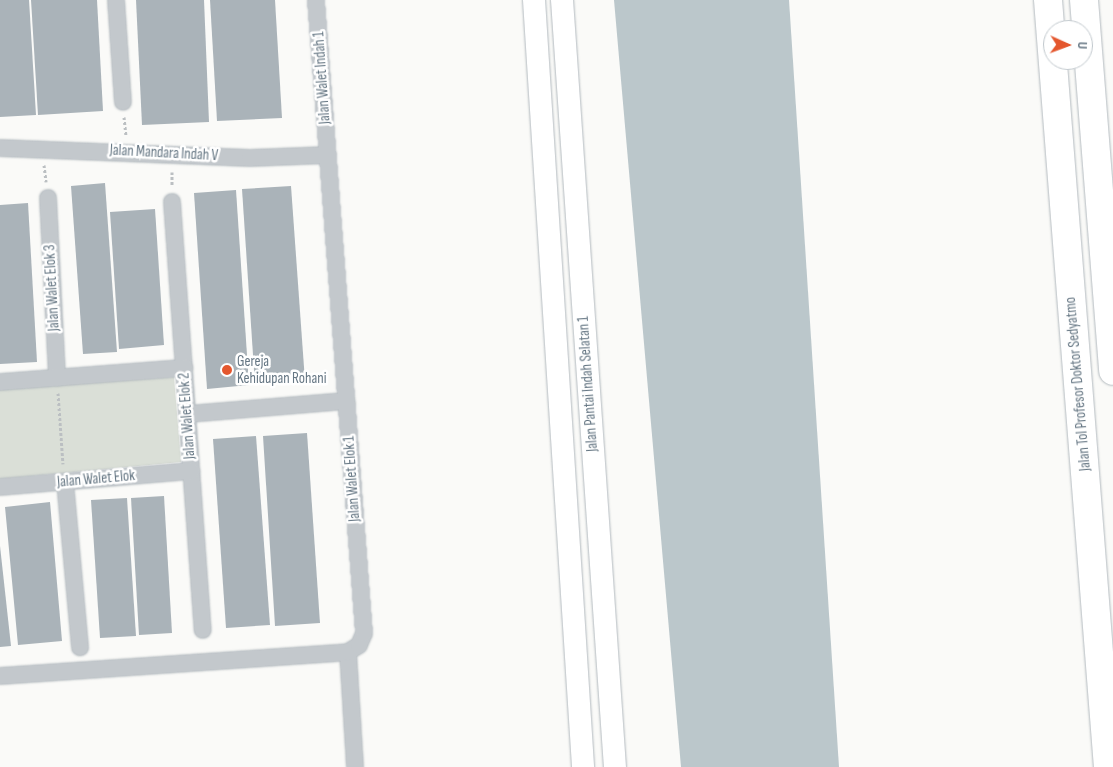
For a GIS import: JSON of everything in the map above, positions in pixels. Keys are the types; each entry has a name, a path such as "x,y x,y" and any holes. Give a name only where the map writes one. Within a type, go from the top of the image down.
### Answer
{"highway":[{"name":"Jalan Tol Profesor Doktor Sedyatmo","path":"1048,0 1108,767"},
{"path":"1084,0 1113,371"}],"street":[{"path":"116,0 124,102"},
{"name":"Jalan Walet Indah 1","path":"316,0 328,155"},
{"name":"Jalan Pantai Indah Selatan 1","path":"534,0 583,767"},
{"name":"Jalan Pantai Indah Selatan 1","path":"562,0 615,767"},
{"name":"Jalan Mandara Indah V","path":"0,148 42,147 250,158 328,155"},
{"name":"Jalan Walet Elok 1","path":"328,155 364,633 359,645 348,652"},
{"name":"Jalan Walet Elok 3","path":"48,198 57,378"},
{"name":"Jalan Walet Elok 2","path":"172,202 203,630"},
{"path":"0,382 184,368"},
{"path":"187,414 346,402"},
{"name":"Jalan Walet Elok","path":"0,488 191,471"},
{"path":"65,482 80,647"},
{"path":"0,676 348,652 355,767"}],"path":[{"path":"124,102 127,151"},
{"path":"42,147 48,198"},
{"path":"172,154 172,202"},
{"path":"57,378 65,482"}],"shaded area":[{"path":"614,0 789,0 839,767 681,767"},
{"path":"174,377 181,462 0,479 0,389"}],"building":[{"path":"0,0 29,0 36,115 0,117"},
{"path":"31,0 97,0 103,111 38,115"},
{"path":"136,0 204,0 209,122 142,125"},
{"path":"210,0 275,0 282,118 217,121"},
{"path":"105,183 117,352 83,354 71,186"},
{"path":"291,186 305,381 255,385 242,189"},
{"path":"236,190 249,385 207,389 194,193"},
{"path":"28,203 37,362 0,364 0,205"},
{"path":"155,209 164,345 119,349 110,212"},
{"path":"307,433 320,623 275,626 263,436"},
{"path":"256,436 270,625 226,628 213,439"},
{"path":"164,496 172,633 139,635 131,498"},
{"path":"127,498 136,636 100,638 91,500"},
{"path":"50,502 62,641 18,645 5,507"},
{"path":"0,546 11,646 0,647"}],"place":[{"name":"Gereja Kehidupan Rohani","path":"227,370"}]}
